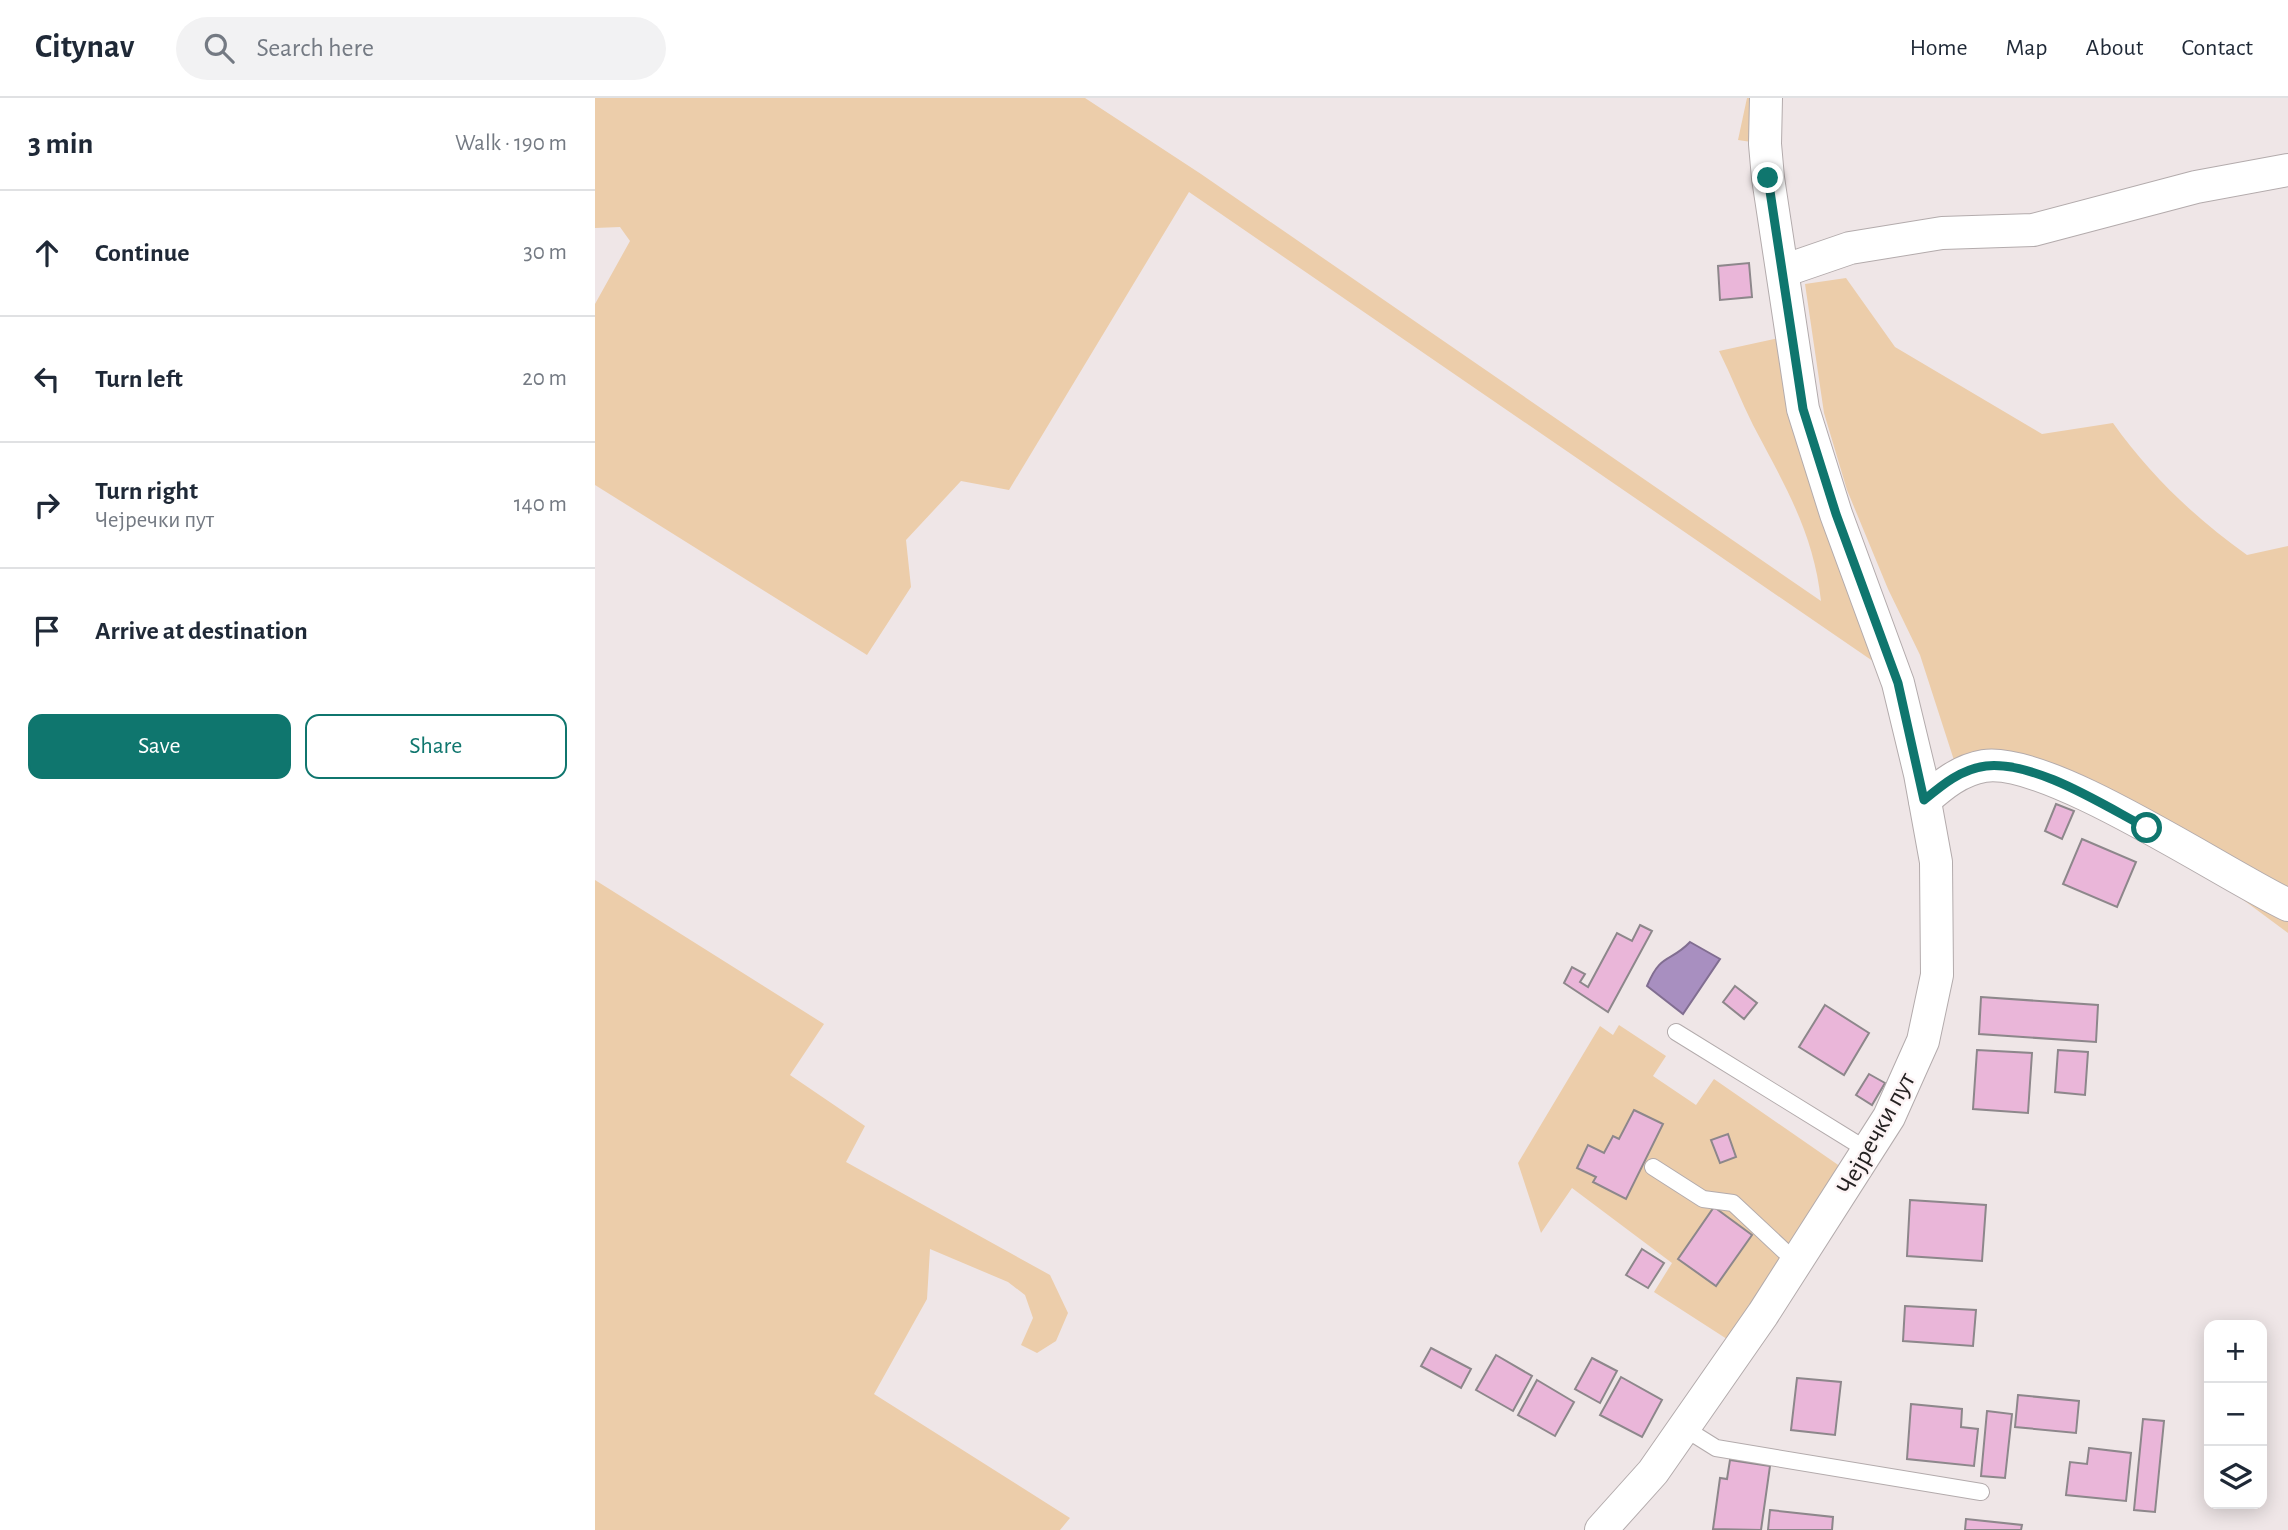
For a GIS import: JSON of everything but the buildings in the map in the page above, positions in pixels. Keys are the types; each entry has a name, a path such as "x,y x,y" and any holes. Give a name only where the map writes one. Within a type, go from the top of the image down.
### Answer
{"street":[{"name":"Чејречки пут","path":"1601,1530 1653,1472 1684,1428 1796,1262 1889,1117 1923,1041 1934,997 1939,935 1936,862 1898,683 1836,514 1803,409 1765,144 1766,98"},
{"path":"1783,271 1850,248 1929,235 2033,230 2196,187 2288,170"},
{"path":"1924,800 1945,782 1983,766 2007,766 2029,771 2147,828 2288,905"}],"lane":[{"path":"1676,1032 1867,1150"},
{"path":"1653,1167 1703,1199 1733,1203 1796,1262"},
{"path":"1684,1428 1716,1448 1981,1492"}],"shaded area":[{"path":"595,98 1085,98 1201,174 1821,601 1805,531 1719,351 1793,335 1896,677 1189,192 1009,490 961,481 906,540 911,587 867,655 595,485 595,304 630,241 620,227 595,228"},
{"path":"1747,98 1766,98 1765,144 1738,140"},
{"path":"1846,278 1895,347 2042,434 2113,423 2174,495 2247,555 2288,546 2288,933 2230,890 2139,835 2010,778 1962,785 1920,655 1888,589 1847,490 1824,413 1805,284"},
{"path":"595,880 824,1024 790,1075 865,1126 846,1162 1050,1275 1068,1313 1056,1341 1037,1353 1021,1345 1033,1318 1025,1295 1008,1282 930,1249 927,1299 874,1394 1070,1518 1060,1530 595,1530"},
{"path":"1690,942 1720,959 1683,1014 1647,986 1661,963"},
{"path":"1619,1025 1666,1056 1653,1076 1696,1105 1714,1079 1844,1169 1730,1341 1654,1292 1672,1263 1572,1188 1541,1233 1518,1163 1600,1026 1613,1035","holes":["1634,1110 1663,1124 1626,1198 1594,1182 1596,1177 1577,1167 1588,1145 1604,1153 1612,1136 1619,1139","1715,1208 1752,1235 1716,1286"]}],"route":[{"path":"1768,178 1803,409 1836,514 1898,683 1924,800 1945,782 1959,775 1983,766 2007,766 2029,771 2147,828"}]}
